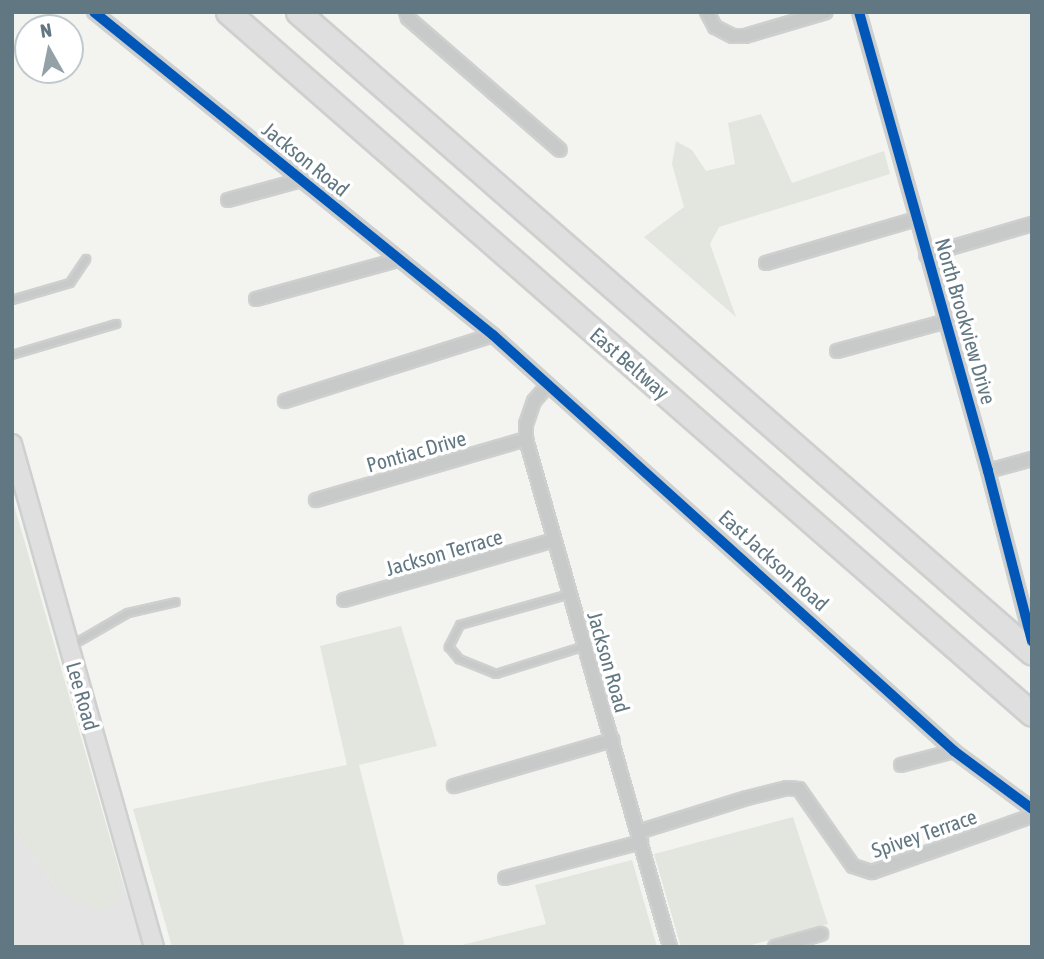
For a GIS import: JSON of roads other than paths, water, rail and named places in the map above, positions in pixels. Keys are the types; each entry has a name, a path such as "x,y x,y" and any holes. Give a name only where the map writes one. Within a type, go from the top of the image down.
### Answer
{"highway":[{"name":"East Beltway","path":"228,12 1032,714"},
{"path":"298,12 1032,653"}],"street":[{"name":"Jackson Road","path":"94,12 493,335"},
{"path":"406,12 408,18 561,150"},
{"path":"707,12 715,27 733,36 745,36 826,12"},
{"name":"North Brookview Drive","path":"859,12 926,255 947,321 1032,641"},
{"path":"228,200 301,180"},
{"path":"766,263 916,219"},
{"path":"926,255 1032,224"},
{"path":"256,299 398,260"},
{"path":"837,351 947,321"},
{"path":"285,401 493,335"},
{"name":"East Jackson Road","path":"493,335 735,550 954,751 1032,809"},
{"name":"Jackson Road","path":"548,386 534,401 526,424 526,439 670,947"},
{"name":"Pontiac Drive","path":"316,500 526,439"},
{"name":"Lee Road","path":"12,444 155,947"},
{"path":"988,471 1032,458"},
{"name":"Jackson Terrace","path":"344,600 554,540"},
{"path":"454,786 612,740"},
{"path":"901,765 954,751"},
{"name":"Spivey Terrace","path":"639,837 787,788 799,789 853,866 860,871 872,872 1032,816"},
{"path":"505,878 639,837"},
{"path":"775,947 821,934"}],"lane":[{"path":"12,300 71,283 86,259"},
{"path":"12,355 116,324"},
{"path":"570,594 460,625 449,647 459,659 496,674 585,646"},
{"path":"70,647 128,613 176,602"}]}
